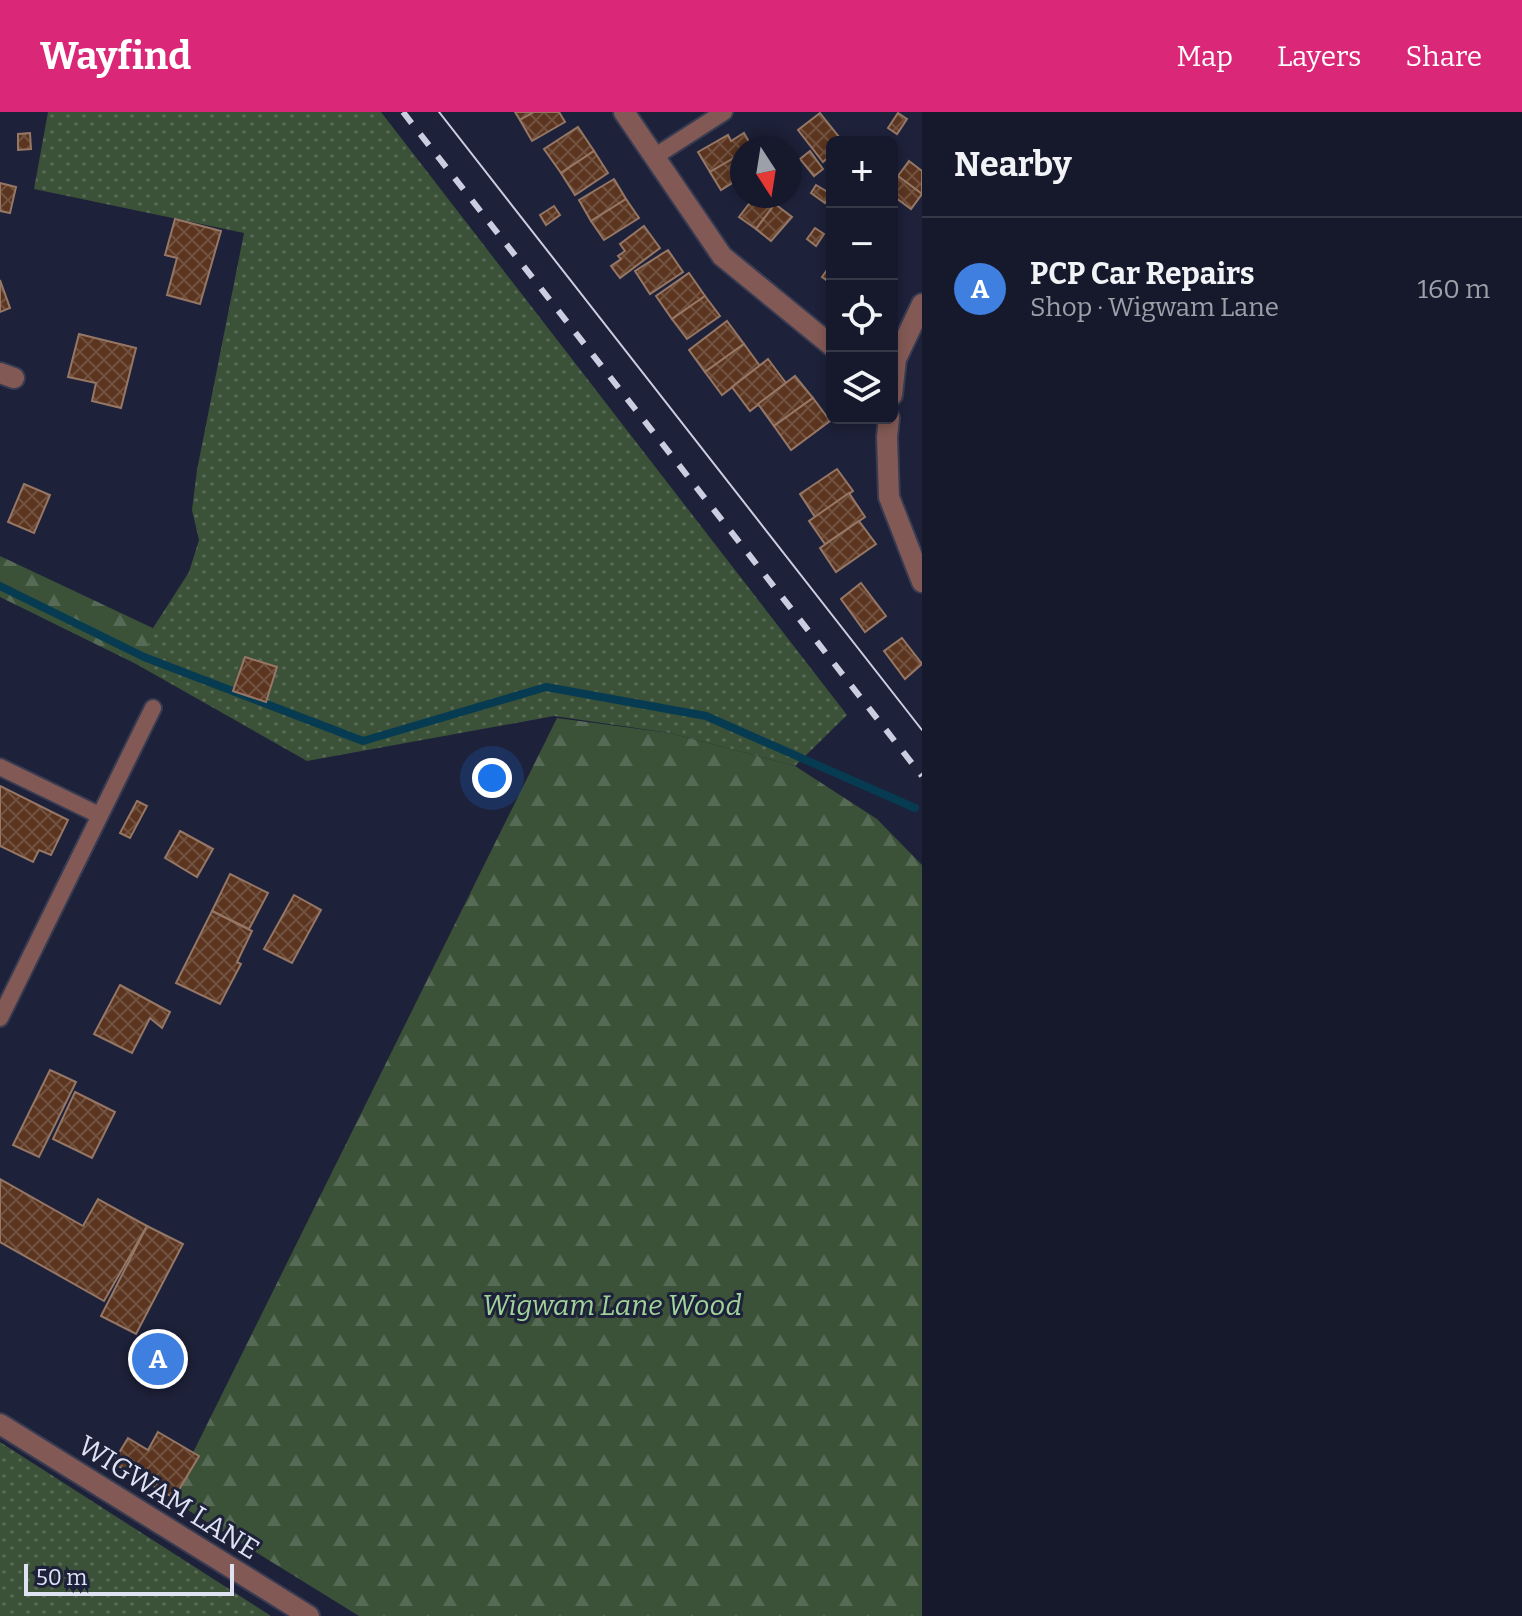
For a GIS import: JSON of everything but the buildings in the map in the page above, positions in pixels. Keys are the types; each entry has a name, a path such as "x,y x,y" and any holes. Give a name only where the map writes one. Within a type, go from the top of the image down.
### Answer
{"street":[{"path":"624,112 722,256 826,341"},
{"path":"898,352 922,304"},
{"path":"888,424 889,497 922,582"},
{"name":"WIGWAM LANE","path":"0,1424 309,1616"}],"lane":[{"path":"654,157 724,112"},
{"path":"0,1018 153,708"},
{"path":"0,767 99,815"}],"green space":[{"path":"48,112 381,112 847,715 795,766 670,733 554,716 307,761 136,664 153,628 189,572 199,540 192,510 197,470 244,233 34,189"},
{"path":"0,556 157,630 136,664 0,597"},
{"name":"Wigwam Lane Wood","path":"557,718 670,733 795,766 877,819 922,865 922,1616 359,1616 170,1499"},
{"path":"0,1442 271,1616 0,1616"}],"waterway":[{"path":"0,586 144,657 363,741 546,687 706,716 915,808"}],"tram line":[{"path":"439,112 922,730"}],"railway":[{"path":"403,112 922,776"}],"place":[{"name":"PCP Car Repairs","path":"158,1359"}]}
